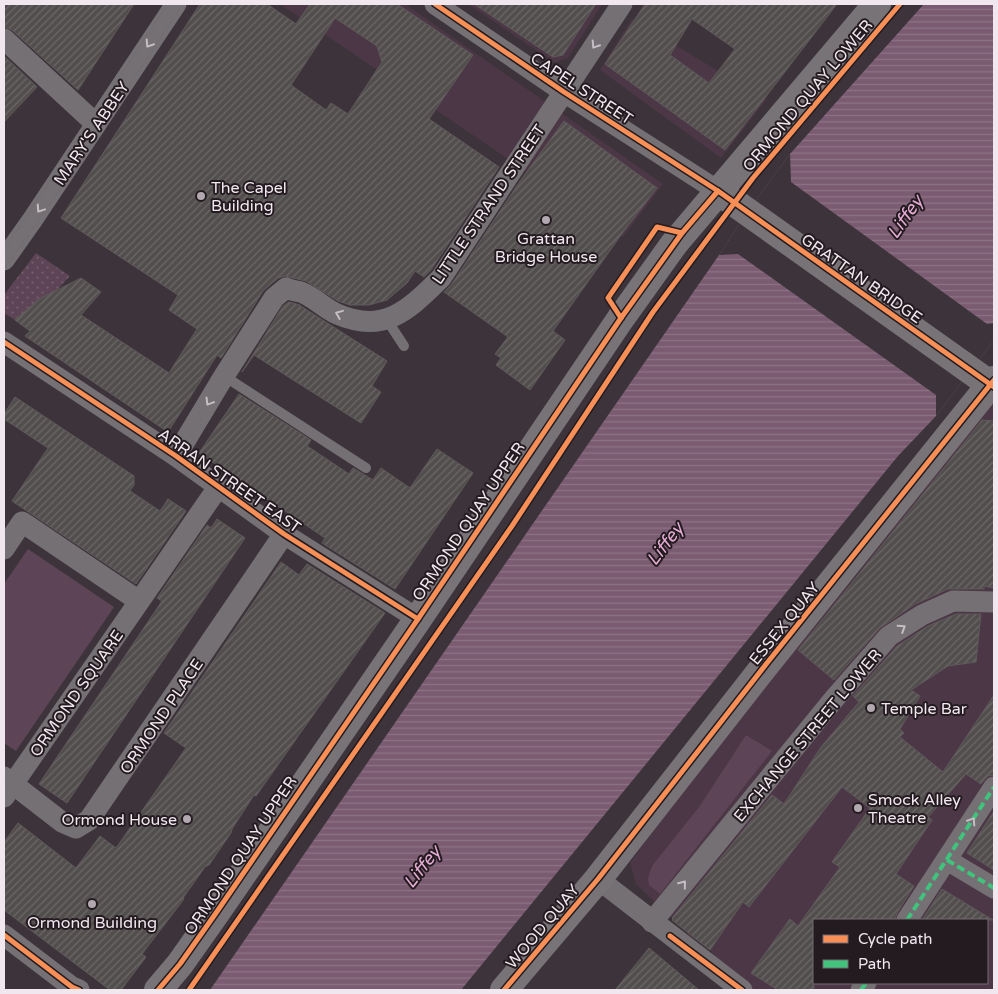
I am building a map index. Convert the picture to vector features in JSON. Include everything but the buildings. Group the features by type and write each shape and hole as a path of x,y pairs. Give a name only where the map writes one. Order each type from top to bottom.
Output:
{"main road":[{"name":"ORMOND QUAY LOWER","path":"718,192 877,4"},
{"name":"GRATTAN BRIDGE","path":"718,192 988,380"},
{"name":"ORMOND QUAY UPPER","path":"158,990 180,964 216,913 276,823 418,619 621,318 682,232 718,192"},
{"name":"ESSEX QUAY","path":"598,879 988,380"},
{"name":"WOOD QUAY","path":"504,990 598,879"}],"street":[{"name":"MARY'S ABBEY","path":"4,260 176,4"},
{"name":"CAPEL STREET","path":"435,4 564,92 718,192"},
{"name":"LITTLE STRAND STREET","path":"176,456 274,298 286,288 301,292 337,314 363,322 387,320 409,309 441,278 622,4"},
{"path":"4,39 96,124"},
{"name":"ARRAN STREET EAST","path":"4,342 220,486 284,534 418,619"},
{"name":"ORMOND SQUARE","path":"7,786 220,486"},
{"path":"4,549 22,522 139,602"},
{"name":"ORMOND PLACE","path":"7,786 62,822 76,828 89,820 284,534"},
{"name":"EXCHANGE STREET LOWER","path":"652,922 834,699 889,636 922,615 954,601 994,602"},
{"path":"908,919 994,787"},
{"path":"947,860 994,888"},
{"path":"598,879 742,990"},
{"path":"4,935 72,987 79,990"}],"lane":[{"path":"387,320 404,346"},
{"path":"224,376 366,468"}],"shaded area":[{"path":"280,4 405,4 663,184 623,237"},
{"path":"468,4 602,4 568,58 555,63"},
{"path":"632,19 766,100 721,158 600,70"},
{"path":"36,253 70,276 56,291 37,301 15,320 4,313 4,295"},
{"name":"Temple Bar","path":"994,399 994,990 744,990 710,950 687,934 689,931 668,915 636,884 630,863 699,769 795,647 854,578"},
{"path":"28,549 114,607 16,751 4,743 4,584"},
{"path":"746,735 772,751 660,894 649,885 648,878 652,866 699,807"}],"water":[{"name":"Liffey","path":"924,4 994,4 994,340 936,416 898,456 461,990 210,990 747,212 790,154"}],"pier":[{"path":"790,154 791,182 987,324 994,323 994,340 936,416 936,395 738,254 719,255 747,212"}],"tram line":[{"path":"4,250 168,4"},
{"path":"4,269 78,164 183,4"}],"marked path":[{"path":"908,919 994,787"},
{"path":"947,860 994,888"},
{"path":"861,990 865,984"}],"cycle path":[{"path":"435,4 564,92 718,191 994,387"},
{"path":"189,990 512,526 653,312 753,178 900,4"},
{"path":"158,990 180,964 216,913 418,619 621,318 682,233 718,191"},
{"path":"621,318 608,298 657,227 682,233"},
{"path":"4,342 176,456 284,534 418,619"},
{"path":"504,990 598,879 767,663 994,380"},
{"path":"4,935 72,987 79,990"},
{"path":"670,936 742,990"}],"place":[{"name":"The Capel Building","path":"201,196"},
{"name":"Grattan Bridge House","path":"546,220"},
{"name":"Temple Bar","path":"871,708"},
{"name":"Smock Alley Theatre","path":"858,808"},
{"name":"Ormond House","path":"187,819"},
{"name":"Ormond Building","path":"92,904"}]}
